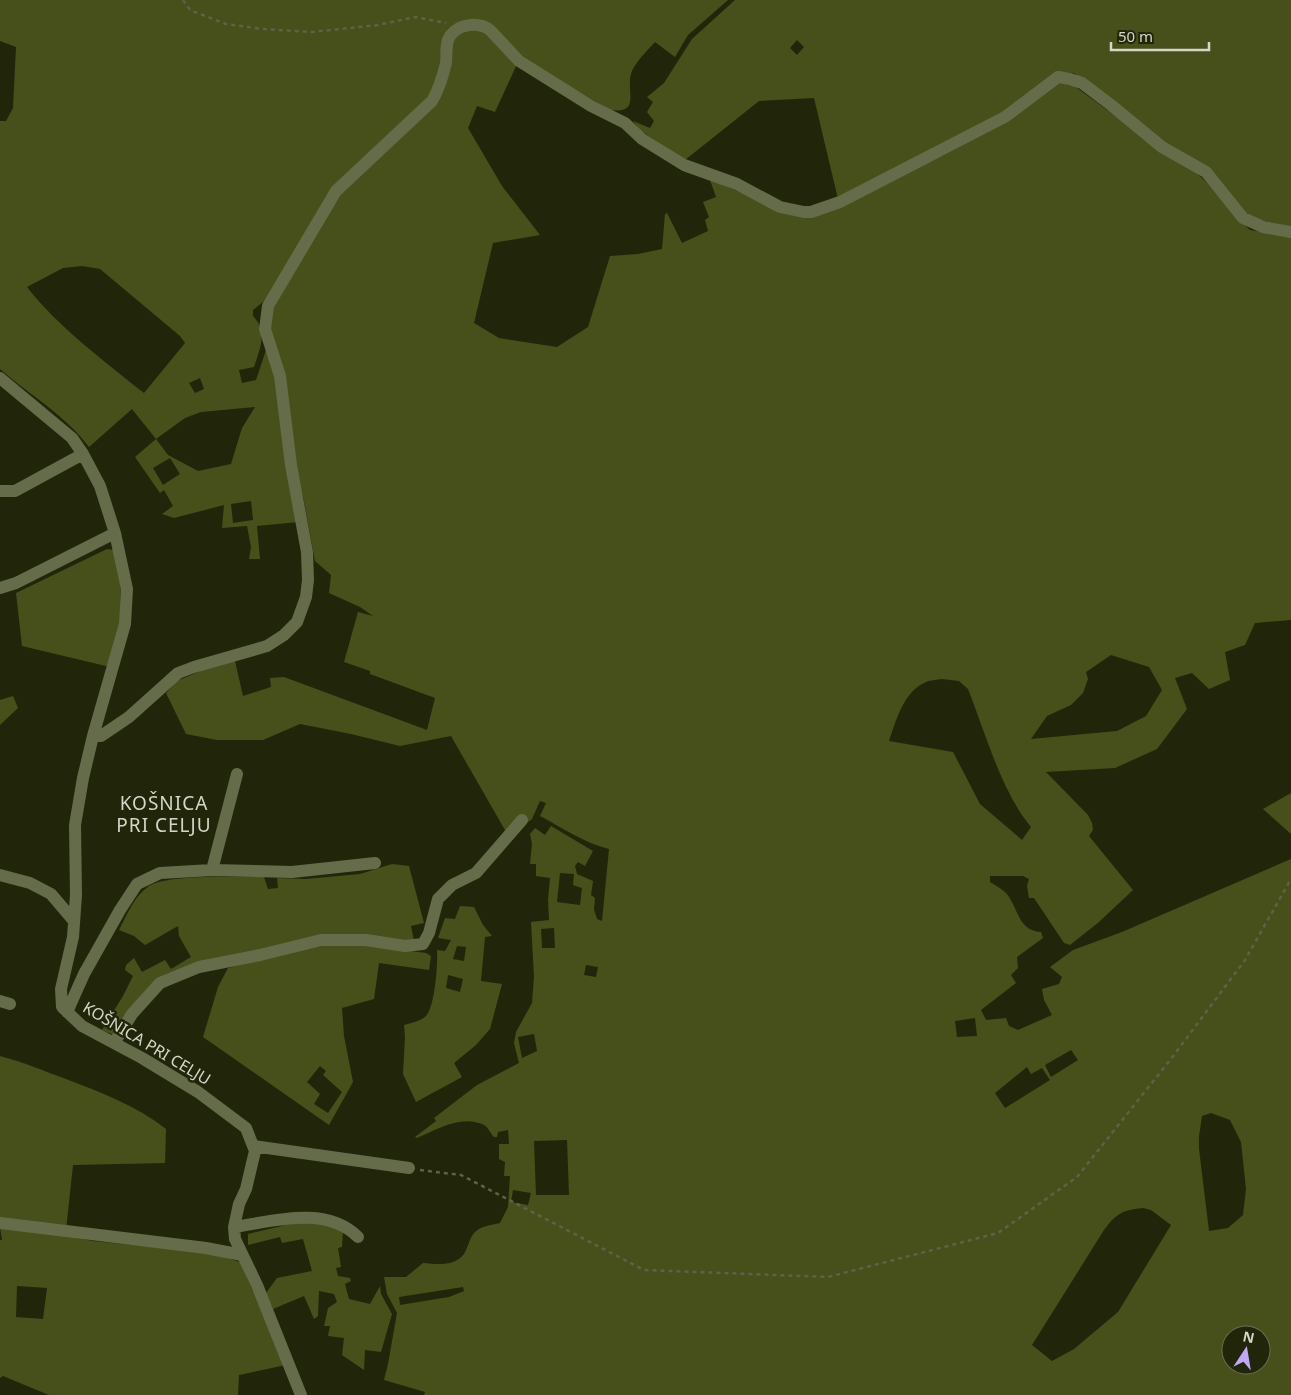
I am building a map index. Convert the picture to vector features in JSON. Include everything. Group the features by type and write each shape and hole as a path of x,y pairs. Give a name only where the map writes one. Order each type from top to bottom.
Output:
{"street":[{"path":"93,736 101,736 129,717 178,673 267,646 284,635 298,622 306,597 308,580 307,552 292,465 280,376 265,329 268,306 336,190 432,101 438,91 446,64 450,35 464,27 473,24 486,27 519,61 592,106 625,123 642,139 684,165 736,184 780,206 804,212 811,212 840,202 1005,117 1058,77 1082,83 1162,147 1206,172 1243,218 1264,228 1291,232"},
{"name":"KOŠNICA PRI CELJU","path":"0,378 72,438 83,454 100,486 115,533 127,589 125,624 93,736 75,825 76,895 73,937 61,989 62,1007 82,1026 198,1092 246,1128 253,1146"},
{"path":"0,490 15,491 83,454"},
{"path":"0,588 16,583 115,533"},
{"path":"212,870 237,774"},
{"path":"114,1043 132,1014 160,984 199,967 322,940 366,940 405,946 423,944 429,933 438,899 452,885 476,873 522,820"},
{"path":"67,1012 84,974 137,884 160,873 212,870 292,872 375,863"},
{"path":"0,875 30,883 51,894 74,921"},
{"path":"301,1395 257,1285 235,1239 234,1227 255,1152 253,1146 409,1168"},
{"path":"234,1227 309,1217 331,1221 350,1229 358,1238"},
{"path":"0,1223 206,1248 242,1255"}],"path":[{"path":"183,0 190,10 226,24 263,29 312,32 378,25 415,17 464,27"},
{"path":"409,1168 461,1175 644,1270 828,1277 998,1233 1077,1177 1174,1055 1245,960 1291,879"}],"green space":[{"path":"0,0 728,0 688,35 675,57 655,42 635,66 631,74 629,105 626,109 620,110 610,110 528,62 509,45 460,21 435,90 363,161 264,301 253,310 253,316 260,328 260,347 254,367 239,370 242,383 256,380 266,350 277,379 298,522 257,526 260,559 249,559 251,547 247,526 222,528 224,505 174,518 162,514 173,506 164,490 160,493 135,457 156,439 132,409 89,447 58,415 0,369 0,121 6,121 13,108 16,47 0,41","holes":["82,266 100,269 180,336 185,343 144,393 67,330 27,287 63,268","200,378 204,389 195,393 189,383","255,407 242,428 231,464 198,471 168,455 156,439 185,418 201,412","170,458 180,474 163,485 153,468","251,501 253,520 233,523 231,504"]},
{"path":"735,0 1291,0 1291,227 1256,219 1241,210 1142,123 1074,73 1057,72 1003,113 838,199 814,98 759,101 685,160 640,130 633,121 650,128 654,121 647,112 653,102 647,97 664,83 692,39","holes":["797,40 804,47 797,55 790,48"]},
{"path":"462,30 483,30 517,64 495,112 477,106 468,128 502,186 540,235 493,243 474,323 499,338 557,347 588,327 610,256 638,254 662,249 665,214 667,213 682,243 708,231 705,220 709,217 703,202 716,197 710,180 798,215 944,155 1008,122 1059,83 1073,85 1133,129 1192,168 1250,230 1291,237 1291,620 1255,623 1245,645 1225,652 1230,680 1209,689 1192,673 1175,678 1187,709 1157,749 1115,768 1046,772 1088,815 1093,830 1089,836 1133,890 1099,922 1070,945 1064,943 1034,898 1029,898 1027,886 1029,879 1023,876 990,876 990,882 1006,893 1023,923 1033,930 1041,932 1043,938 1017,957 1018,968 1011,975 1016,983 981,1010 986,1020 1006,1018 1009,1026 1018,1030 1052,1015 1044,1000 1042,989 1059,984 1062,977 1050,967 1073,950 1122,932 1291,859 1291,1395 424,1395 425,1392 384,1380 397,1313 387,1294 384,1277 406,1277 423,1263 445,1264 455,1261 464,1254 474,1233 482,1227 500,1223 508,1207 510,1176 504,1176 505,1162 499,1159 499,1144 509,1144 508,1130 498,1132 497,1137 494,1137 484,1125 467,1121 450,1124 417,1138 415,1137 436,1121 434,1118 477,1085 519,1063 514,1043 516,1032 532,1003 534,977 531,922 549,920 550,878 536,876 536,864 530,864 532,844 530,834 535,828 545,835 551,826 593,851 585,866 578,862 575,866 577,874 593,881 591,895 595,898 594,909 597,919 602,921 609,849 582,839 540,816 546,803 540,801 532,819 509,837 451,736 400,746 300,724 263,740 217,740 186,734 166,693 177,681 203,670 235,661 243,696 271,687 270,678 284,677 427,730 435,698 370,674 370,671 344,662 358,612 373,616 360,607 329,593 331,575 315,561 303,496 292,454 269,329 273,309 339,191 437,100 452,42","holes":["1111,655 1149,667 1162,690 1146,716 1117,731 1031,739 1047,716 1071,705 1083,693 1088,679 1086,672","942,679 959,681 968,689 1003,780 1011,797 1031,827 1022,840 980,804 953,752 889,741 906,699 918,686 929,681","560,873 574,874 573,885 582,888 580,905 557,902","554,928 555,948 542,948 541,929","586,965 598,967 596,977 584,975","975,1018 977,1036 957,1037 955,1021","534,1034 537,1051 522,1058 518,1037","1071,1050 1078,1060 1051,1077 1045,1065","1027,1067 1031,1074 1042,1068 1050,1080 1005,1108 995,1093","1211,1113 1230,1120 1241,1142 1246,1189 1243,1215 1228,1228 1209,1231 1199,1136 1202,1116","567,1140 569,1195 536,1195 534,1141","513,1190 531,1193 528,1205 511,1202","1143,1208 1151,1210 1171,1225 1118,1312 1074,1349 1052,1361 1032,1345 1104,1230 1112,1220 1130,1210","463,1287 464,1291 449,1297 400,1305 399,1297"]},
{"path":"107,549 114,550 121,582 120,621 110,667 22,646 16,593"},
{"path":"13,696 18,708 0,725 0,700"},
{"path":"1291,793 1291,834 1263,809"},
{"path":"392,864 409,866 424,923 411,926 415,946 358,937 195,970 157,992 119,1037 102,1030 133,976 125,970 126,965 134,958 142,972 165,960 171,969 191,957 179,936 178,926 145,945 134,936 119,930 135,900 149,886 158,882 187,878 264,877 268,889 278,888 277,878 306,879 360,874"},
{"path":"460,906 474,907 483,925 492,936 485,937 481,981 502,984 490,1029 476,1045 454,1063 462,1077 416,1102 403,1074 404,1025 416,1022 426,1016 429,1011 435,984 437,950 445,951 451,940 438,938 445,918 455,919","holes":["457,946 466,947 464,961 453,959","448,975 463,979 460,992 446,988"]},
{"path":"342,942 426,953 431,956 429,970 379,963 374,999 342,1008 344,1036 353,1082 329,1125 203,1037 218,987 228,968 284,953","holes":["320,1066 326,1071 323,1075 342,1092 328,1113 314,1104 320,1094 307,1082"]},
{"path":"0,1056 105,1094 143,1113 166,1129 165,1163 73,1165 66,1230 0,1221"},
{"path":"303,1221 329,1223 343,1231 342,1247 338,1248 341,1267 336,1268 338,1276 350,1278 351,1281 345,1284 349,1299 370,1304 380,1286 381,1294 392,1314 381,1352 365,1350 364,1370 342,1355 344,1338 328,1336 330,1326 324,1326 328,1308 337,1302 334,1294 319,1291 318,1316 314,1319 304,1296 273,1309 266,1293 277,1278 312,1271 303,1239 282,1243 280,1237 248,1245 248,1234"},
{"path":"0,1227 31,1229 93,1241 212,1253 240,1262 286,1365 239,1375 238,1395 49,1395 3,1376 0,1378 0,1240 2,1240","holes":["17,1286 47,1288 43,1319 16,1317"]}],"district":[{"name":"KOŠNICA PRI CELJU","path":"164,814"}]}
